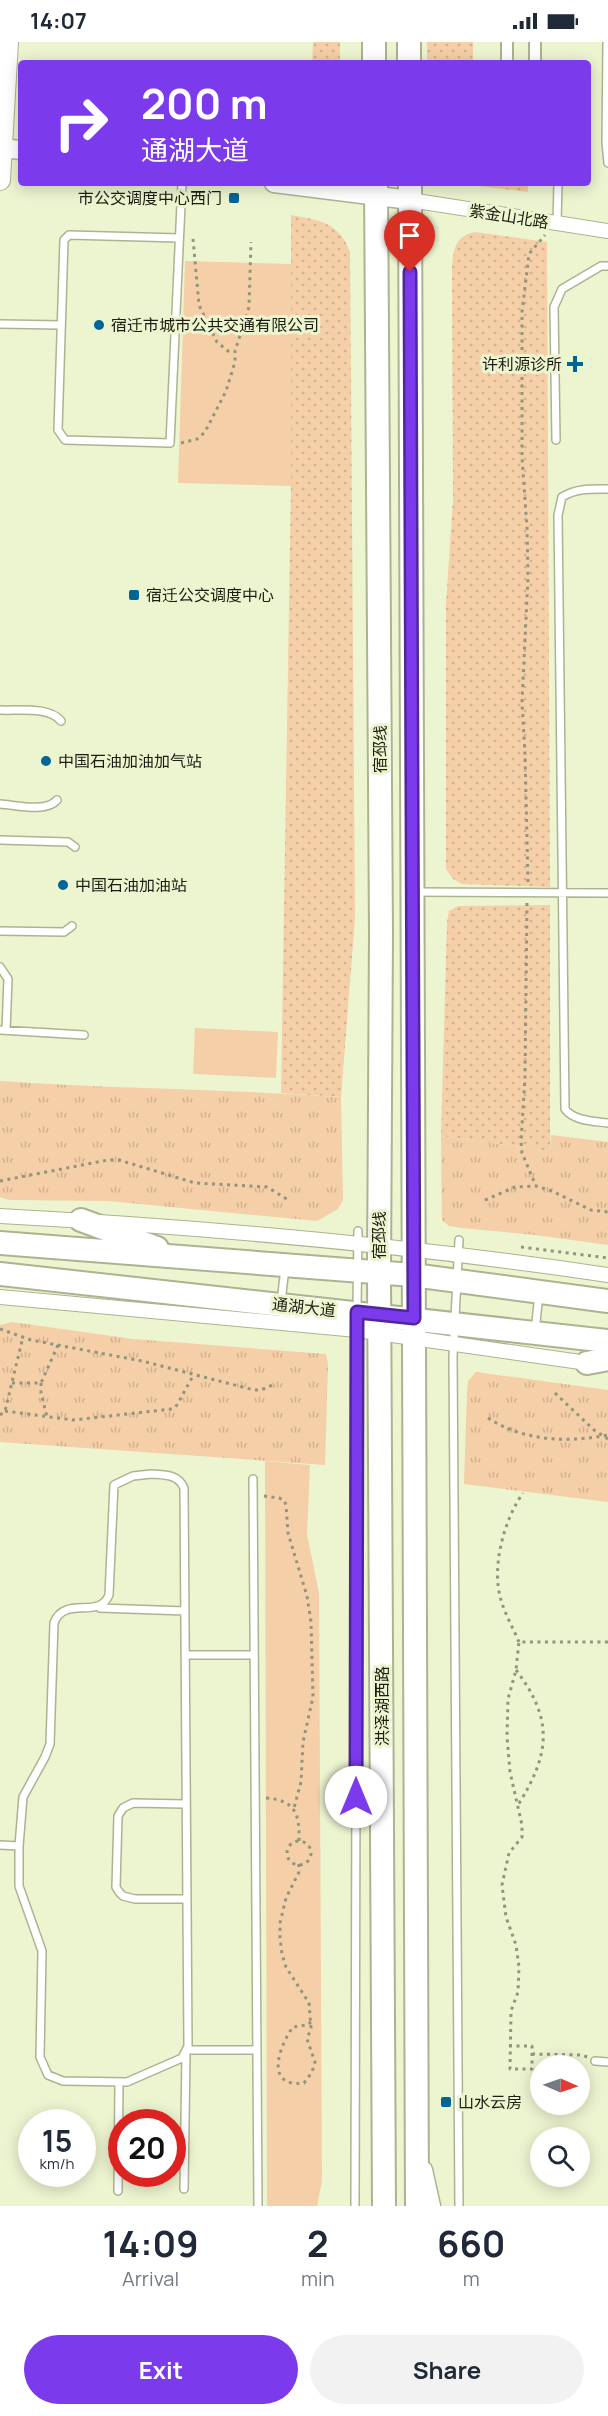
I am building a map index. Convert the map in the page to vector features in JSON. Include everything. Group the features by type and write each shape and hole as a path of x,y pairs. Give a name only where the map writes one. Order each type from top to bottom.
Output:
{"main road":[{"path":"0,180 8,149 8,42"},
{"path":"374,42 374,60"},
{"path":"409,42 409,60"},
{"name":"宿邳线","path":"376,190 381,933 365,1240 379,1272 380,1324"},
{"name":"宿邳线","path":"410,192 414,1328"},
{"path":"81,1220 184,1257"},
{"path":"0,1243 413,1275 608,1301"},
{"name":"通湖大道","path":"0,1274 281,1304 357,1321 454,1334 534,1333 608,1341"},
{"name":"洪泽湖西路","path":"380,1324 384,2206"},
{"name":"洪泽湖西路","path":"414,1328 417,2206"}],"street":[{"path":"507,42 507,60"},
{"path":"535,42 536,60"},
{"path":"318,186 410,192"},
{"name":"紫金山北路","path":"410,192 557,224 608,231"},
{"path":"0,1216 365,1240 413,1251 608,1275"},
{"path":"0,1297 357,1321"},
{"path":"454,1334 601,1363"},
{"path":"417,2145 431,2206"},
{"path":"375,2206 383,2154"}],"lane":[{"path":"607,42 606,143 608,163"},
{"path":"179,238 69,235 64,240 58,430 65,440 171,443 182,186"},
{"path":"557,224 558,186"},
{"path":"556,440 554,307 562,289 601,266 608,266"},
{"path":"0,324 61,325"},
{"path":"608,489 577,489 562,497 559,505 565,1109 569,1114 580,1119 608,1123"},
{"path":"0,710 48,712 57,716 61,721"},
{"path":"0,804 45,807 53,805 57,800"},
{"path":"0,840 68,842 75,847"},
{"path":"412,892 608,893"},
{"path":"0,931 64,932 72,926"},
{"path":"0,967 8,979 3,1030 84,1035"},
{"path":"356,2206 357,1270 365,1240"},
{"path":"459,1240 454,1334 459,2206"},
{"path":"281,1304 285,1265"},
{"path":"534,1333 540,1291"},
{"path":"97,1608 107,1602 110,1595 114,1485 133,1476 151,1474 180,1480 184,1488 185,1611 184,2188"},
{"path":"253,1479 258,2206"},
{"path":"185,1611 75,1607 66,1609 57,1616 54,1623 50,1744 23,1797 19,1886 42,1951 41,2063 48,2075 56,2079 127,2082 182,2058 186,2051"},
{"path":"185,1655 254,1655"},
{"path":"184,1804 133,1803 123,1808 118,1816 116,1887 123,1896 135,1899 186,1899"},
{"path":"0,1845 19,1846"},
{"path":"186,2051 257,2050"},
{"path":"595,2061 608,2062"},
{"path":"118,2191 119,2082"}],"path":[{"path":"536,1186 522,1153 521,1142 525,1077 527,893 522,702 528,577 522,458 522,312 529,254 557,224"},
{"path":"193,239 199,305 217,342 228,351 235,351"},
{"path":"171,443 185,443 197,439 205,432 226,391 235,362 235,351 249,307 250,242"},
{"path":"0,1181 88,1162 108,1160 140,1166 195,1183 267,1187 290,1201"},
{"path":"485,1200 515,1187 536,1186 552,1191 591,1210 608,1212"},
{"path":"0,1329 23,1337 142,1361 254,1390 261,1390 275,1384"},
{"path":"0,1415 5,1411 23,1337"},
{"path":"48,1418 41,1393 41,1383 58,1345"},
{"path":"5,1411 48,1418 81,1419 172,1408 177,1405 194,1374"},
{"path":"12,1383 41,1383"},
{"path":"555,1393 594,1430 606,1436"},
{"path":"488,1418 507,1430 531,1436 564,1440 606,1436"},
{"path":"509,2046 532,2046 532,2068 510,2069 509,2046 511,2011 518,1992 519,1967 516,1945 506,1917 502,1885 509,1853 522,1837 522,1825 510,1772 507,1737 508,1699 516,1670 519,1642 500,1598 498,1573 502,1539 511,1510 522,1493"},
{"path":"253,1495 284,1500 288,1533 307,1596 314,1688 303,1742 301,1782 294,1808 298,1818 300,1841"},
{"path":"519,1642 608,1642"},
{"path":"516,1670 532,1690 540,1713 543,1733 538,1771 518,1806"},
{"path":"255,1797 277,1799 294,1808"},
{"path":"300,1841 306,1844 310,1851 306,1861 299,1864 292,1863 287,1853 292,1843 300,1841"},
{"path":"299,1864 299,1872 286,1898 280,1938 286,1967 309,2003 311,2022 311,2028 307,2039 315,2057 312,2072 304,2083 292,2083 280,2073 277,2067 278,2056 294,2027 311,2022"},
{"path":"532,2054 582,2055 595,2061"}],"green space":[{"path":"313,42 340,42 340,60 312,60"},
{"path":"427,42 473,42 473,60 427,60"},
{"path":"479,186 528,186 528,192"},
{"path":"291,215 319,221 334,228 350,252 355,918 341,1097 281,1093 291,486"},
{"path":"475,232 547,242 550,887 462,884 453,879 446,869 446,605 453,500 452,266 457,243 464,236"},
{"path":"185,261 291,264 291,486 178,483"},
{"path":"550,905 550,1151 441,1136 449,911 458,906"},
{"path":"195,1028 278,1032 276,1078 193,1074"},
{"path":"0,1081 341,1097 343,1200 338,1209 317,1221 108,1201 9,1200 0,1197"},
{"path":"551,1135 608,1142 608,1245 462,1228 449,1226 442,1220 441,1136 550,1151"},
{"path":"12,1322 133,1339 326,1354 328,1365 325,1465 0,1442 0,1325"},
{"path":"476,1372 608,1390 608,1502 464,1484 468,1381"},
{"path":"265,1461 310,1465 307,1534 319,1593 322,2181 317,2206 267,2206"}],"place":[{"name":"市公交调度中心西门","path":"234,198"},
{"name":"宿迁市城市公共交通有限公司","path":"99,325"},
{"name":"许利源诊所","path":"575,364"},
{"name":"宿迁公交调度中心","path":"134,595"},
{"name":"中国石油加油加气站","path":"46,761"},
{"name":"中国石油加油站","path":"63,885"},
{"name":"山水云房","path":"446,2102"}],"route":[{"path":"356,1797 357,1312 414,1318 410,272"}]}
